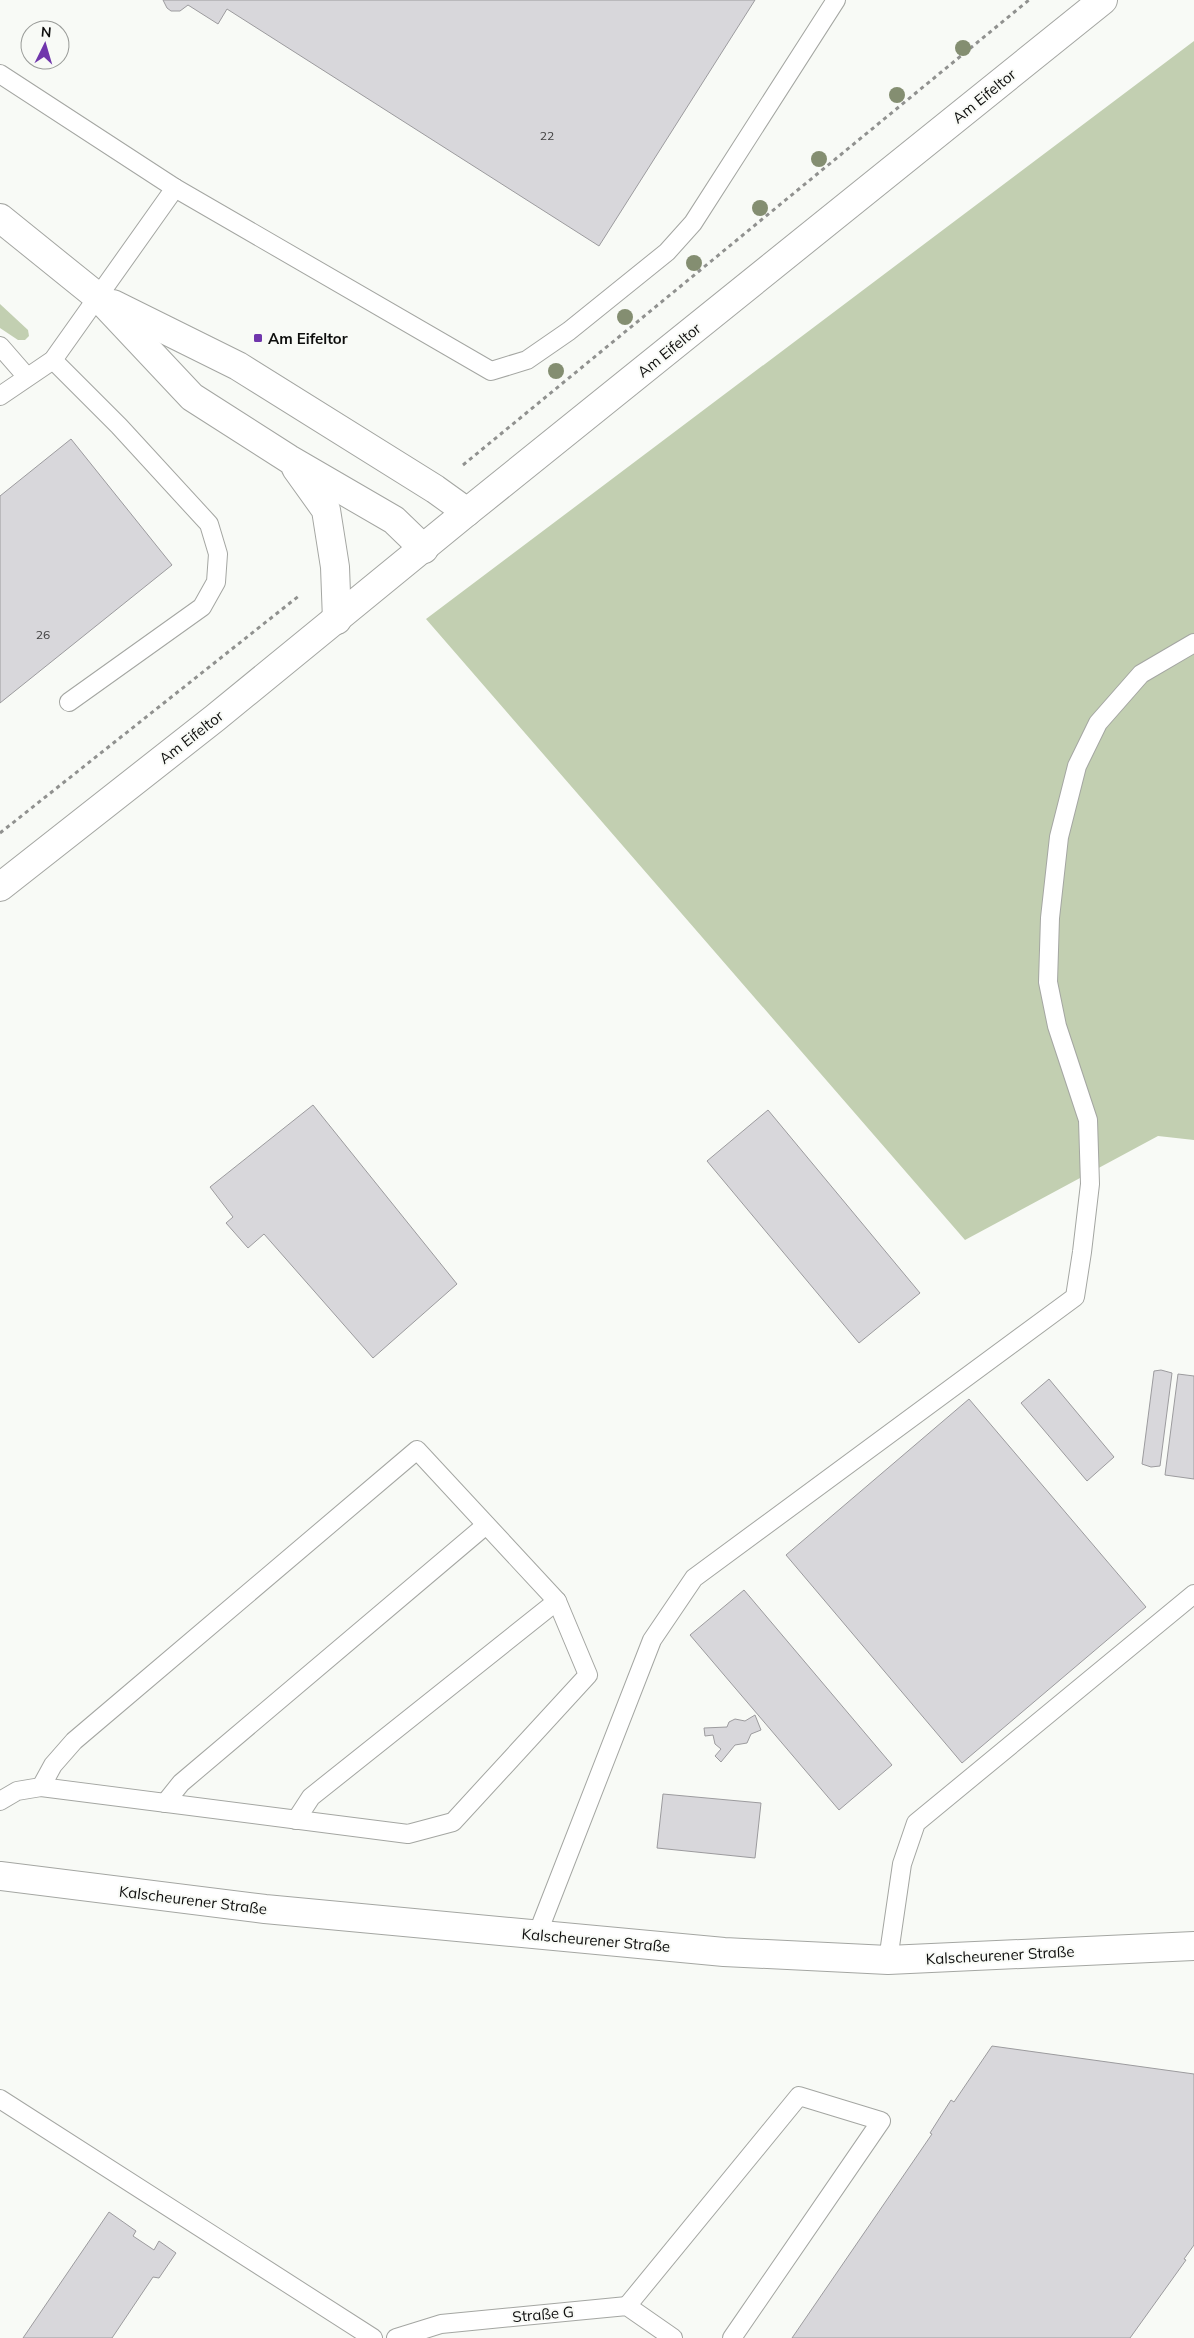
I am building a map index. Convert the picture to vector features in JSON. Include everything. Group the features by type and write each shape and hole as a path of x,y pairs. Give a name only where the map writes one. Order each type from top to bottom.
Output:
{"main road":[{"name":"Am Eifeltor","path":"0,887 337,620 467,512 1103,0"},
{"path":"0,218 98,297 192,397 289,459 394,520 424,549"},
{"path":"98,297 238,366 435,489 467,512"},
{"path":"289,459 326,510 335,568 337,620"},
{"name":"Kalscheurener Straße","path":"0,1876 265,1909 724,1952 888,1960 1194,1946"}],"lane":[{"path":"0,74 175,188 491,371 527,360 569,331 674,244 693,223 836,0"},
{"path":"0,396 53,360 175,188"},
{"path":"0,346 27,377"},
{"path":"53,360 119,426 209,524 218,554 216,582 202,607 70,702"},
{"path":"537,1935 652,1640 694,1578 1074,1297 1082,1252 1090,1184 1088,1120 1057,1026 1048,982 1050,918 1059,838 1077,766 1098,723 1141,674 1194,643"},
{"path":"0,1801 17,1791 41,1787 408,1834 453,1822 588,1675 557,1601 417,1450 74,1741 53,1765 41,1787"},
{"path":"165,1803 181,1783 486,1525"},
{"path":"888,1960 902,1864 916,1823 1194,1594"},
{"path":"296,1820 311,1797 557,1601"},
{"path":"673,2338 627,2306 799,2096 881,2121 732,2338"},
{"path":"0,2099 373,2338"},
{"name":"Straße G","path":"401,2336 441,2324 627,2306"}],"path":[{"path":"435,489 1029,0"},
{"path":"0,833 335,568"}],"green space":[{"path":"1194,41 1194,1140 1158,1136 965,1240 426,619"},
{"path":"0,304 28,330 29,336 25,340 18,340 0,328"}],"building":[{"path":"163,0 755,0 599,246 227,9 218,24 188,5 180,11 171,11"},
{"path":"71,439 172,565 0,703 0,496"},
{"path":"313,1105 457,1284 373,1358 264,1234 248,1248 226,1223 233,1217 210,1187"},
{"path":"768,1110 920,1293 859,1343 707,1161"},
{"path":"1161,1370 1172,1373 1160,1466 1151,1467 1142,1464 1154,1371"},
{"path":"1178,1374 1194,1376 1194,1479 1165,1475"},
{"path":"1049,1379 1114,1457 1087,1481 1021,1403"},
{"path":"969,1399 1146,1607 962,1763 786,1555"},
{"path":"744,1590 892,1765 839,1810 690,1635"},
{"path":"755,1715 761,1730 751,1734 747,1743 735,1745 721,1762 715,1756 721,1749 715,1744 713,1735 705,1736 704,1728 727,1727 729,1722 735,1719 745,1721"},
{"path":"663,1794 761,1803 755,1858 657,1848"},
{"path":"992,2046 1194,2074 1194,2245 1184,2259 1186,2260 1130,2338 792,2338 932,2134 930,2133 951,2100 954,2102"},
{"path":"109,2212 136,2231 133,2236 154,2250 159,2241 176,2253 159,2278 153,2277 112,2338 23,2338"}],"place":[{"name":"Am Eifeltor","path":"258,338"}]}
